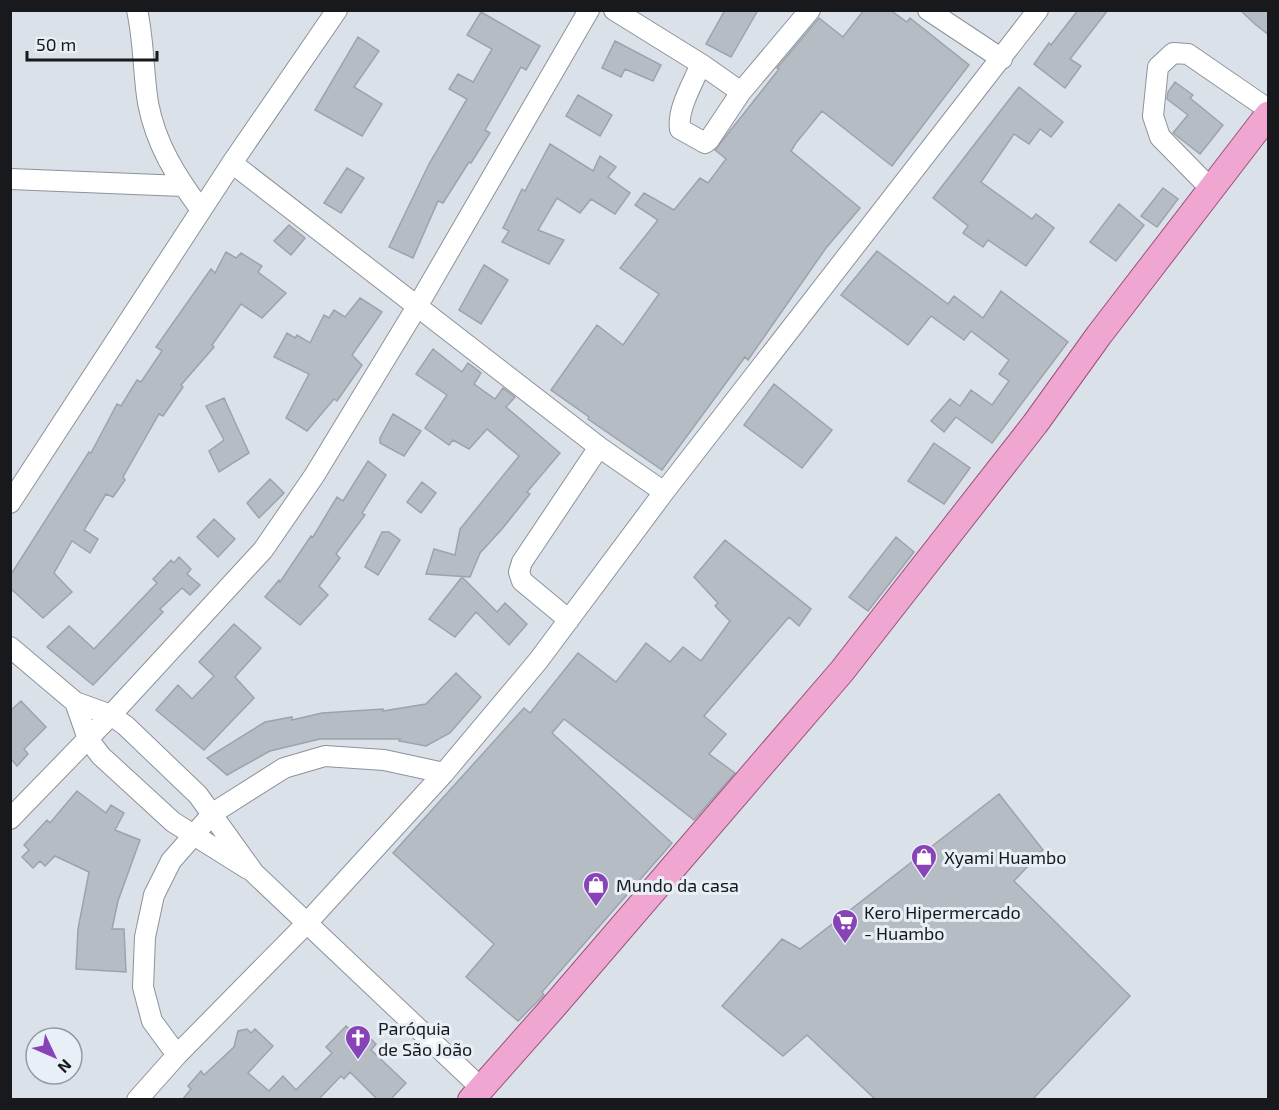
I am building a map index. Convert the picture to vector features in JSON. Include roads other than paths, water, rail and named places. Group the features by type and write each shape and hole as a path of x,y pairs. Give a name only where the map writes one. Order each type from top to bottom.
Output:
{"main road":[{"path":"476,1094 843,671 1035,424 1104,327 1269,114"}],"street":[{"path":"137,10 148,102 157,138 173,172 201,210"},
{"path":"10,503 232,163 337,10"},
{"path":"10,819 111,715 263,549 314,476 418,305 589,10"},
{"path":"614,10 701,64 741,92"},
{"path":"701,64 679,123 680,129 705,142 709,141 741,92 810,10"},
{"path":"928,10 1002,59"},
{"path":"137,1100 177,1055 306,924 444,773 538,661 664,492 1038,10"},
{"path":"1211,189 1160,137 1153,116 1158,67 1173,53 1188,54 1269,109"},
{"path":"232,163 599,447 664,492"},
{"path":"10,179 183,186"},
{"path":"569,620 522,581 519,572 522,562 599,447"},
{"path":"10,647 75,702 111,715 126,726 198,795 254,873 476,1094"},
{"path":"75,702 88,739 101,756 173,822 254,873"},
{"path":"177,1055 152,1021 143,987 145,937 154,895 171,861 213,813 284,768 325,756 384,760 444,773"}],"place":[{"name":"Xyami Huambo","path":"924,880"},
{"name":"Mundo da casa","path":"596,908"},
{"name":"Kero Hipermercado - Huambo","path":"845,945"},
{"name":"Paróquia de São João","path":"358,1061"}]}
